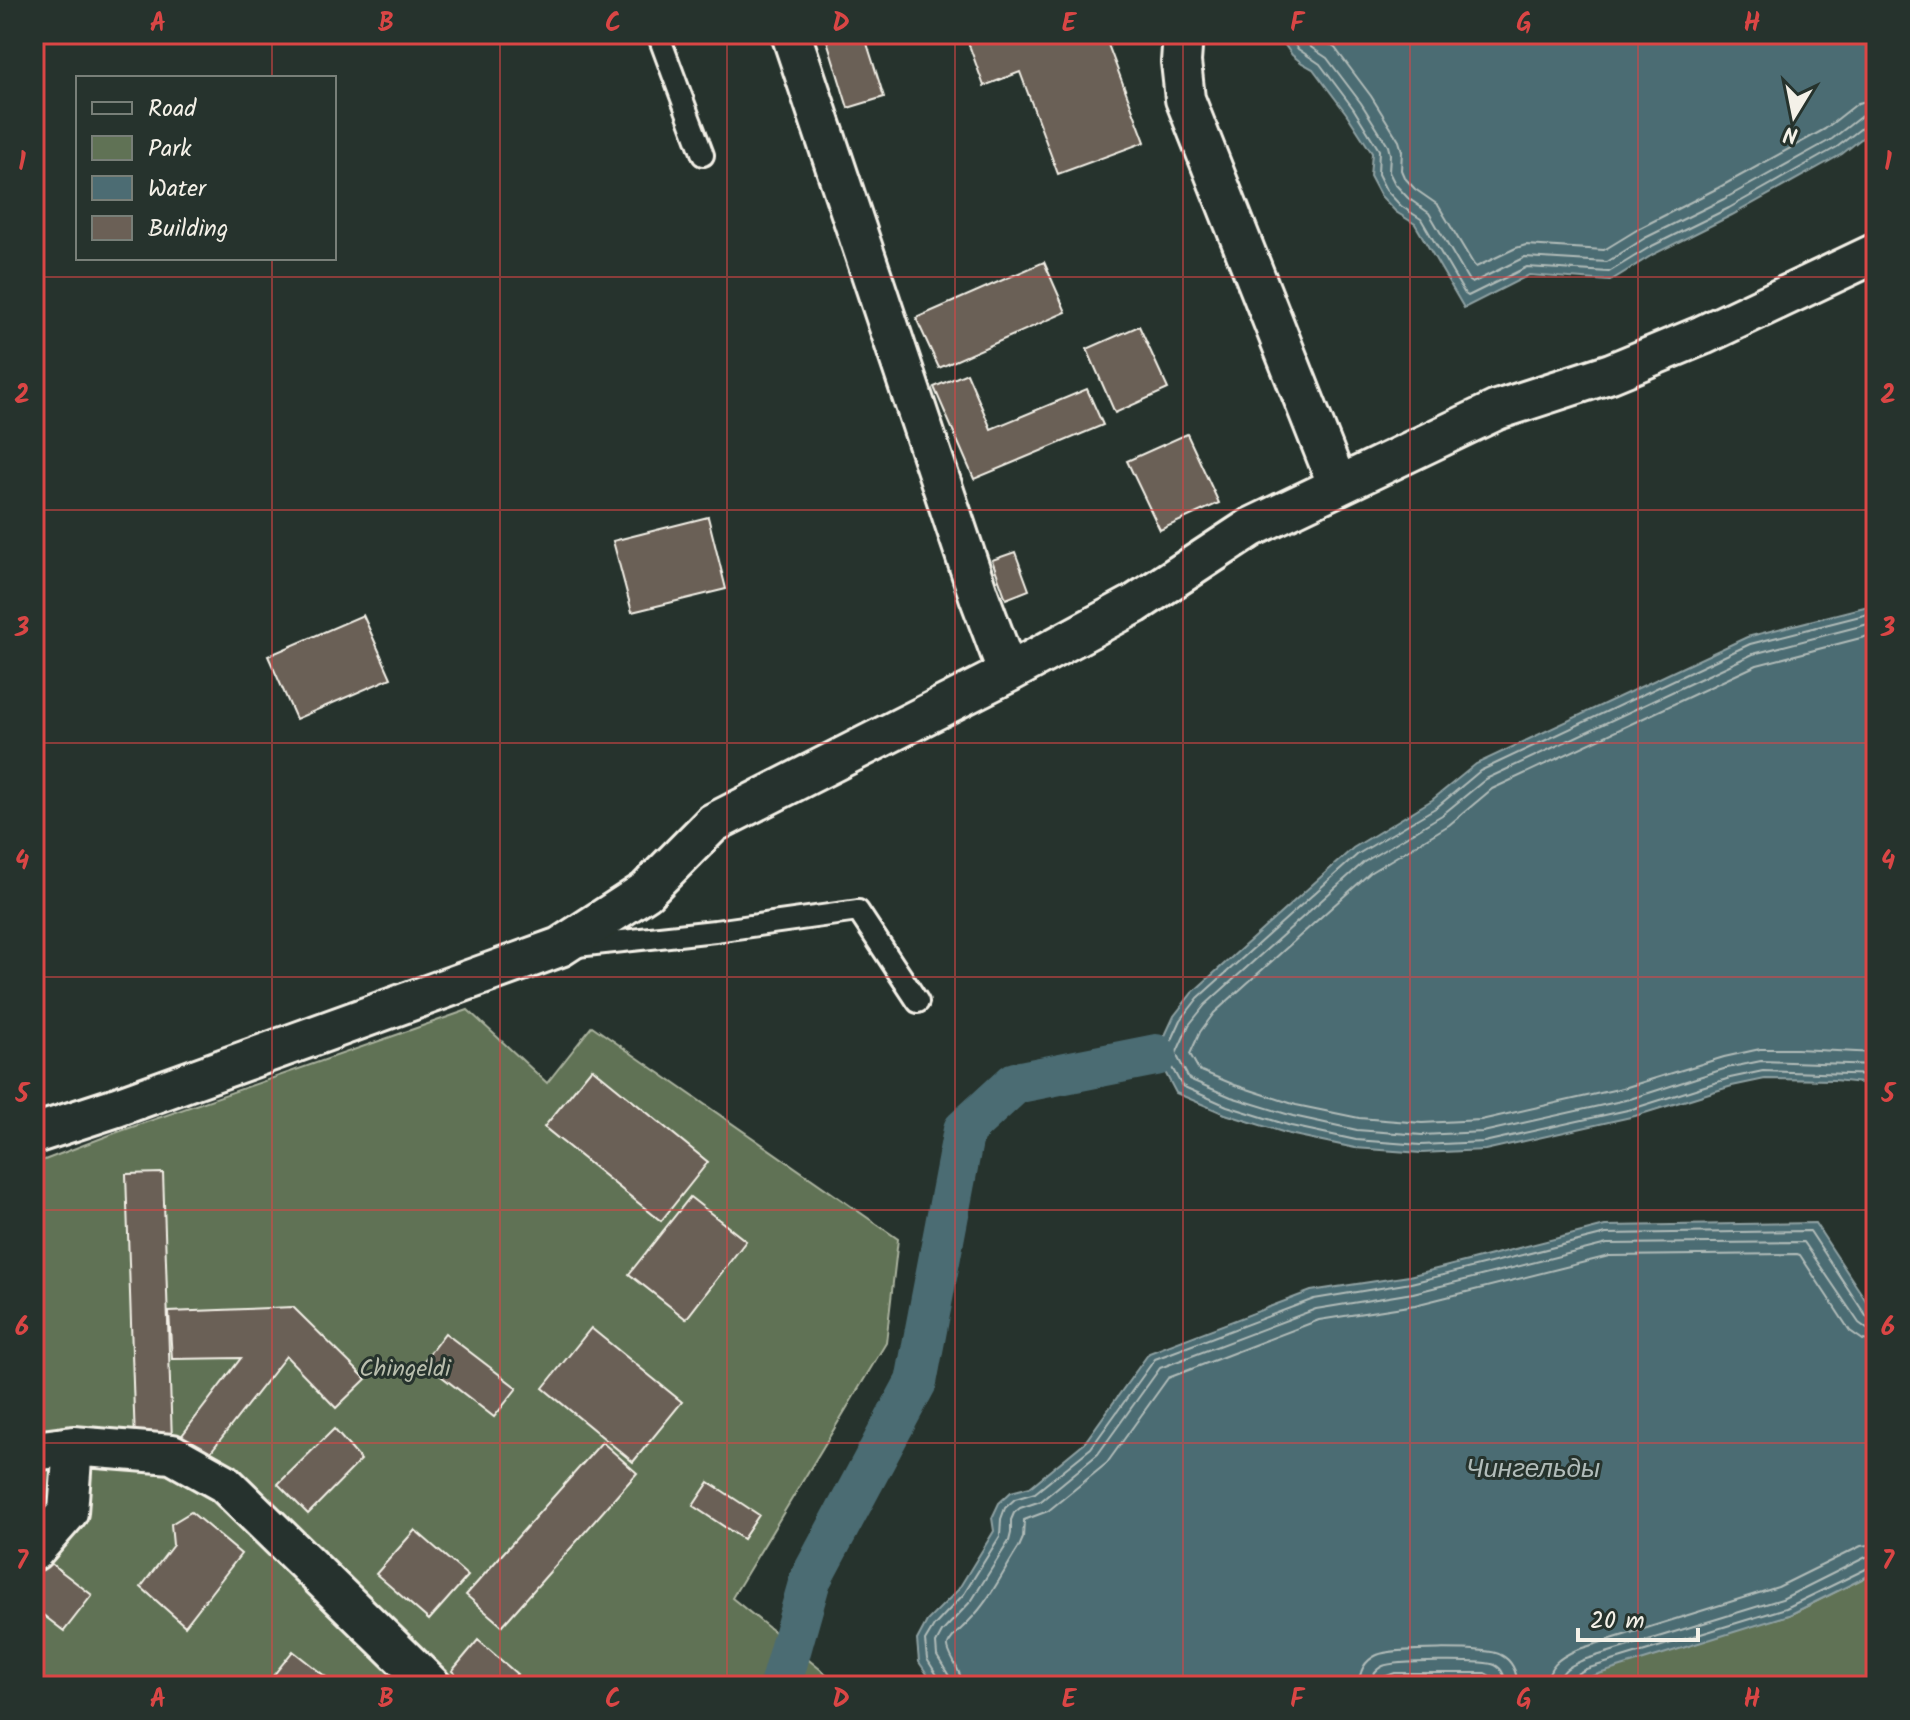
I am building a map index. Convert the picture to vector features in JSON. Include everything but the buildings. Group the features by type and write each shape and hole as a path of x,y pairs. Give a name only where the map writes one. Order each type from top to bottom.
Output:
{"street":[{"path":"791,34 979,596 1008,673"},
{"path":"1183,34 1181,62 1185,99 1338,486"},
{"path":"34,1134 560,947 646,891 713,823 1008,673 1135,604 1252,527 1497,410 1611,373 1703,335 1876,253"},
{"path":"34,1451 73,1446 172,1454 224,1483 410,1679"},
{"path":"34,1551 68,1512 73,1446"}],"lane":[{"path":"658,34 703,155"},
{"path":"560,947 715,931 858,911 918,1002"}],"green space":[{"name":"Chingeldi","path":"468,1010 547,1083 592,1026 898,1239 886,1343 732,1598 841,1686 34,1686 34,1164"},
{"path":"1876,1572 1876,1686 1527,1686 1789,1615"}],"water":[{"path":"1277,34 1876,34 1876,127 1842,154 1654,254 1610,281 1529,275 1464,308 1415,224 1396,212 1380,195 1370,176 1372,153 1346,113 1313,69 1292,55"},
{"path":"1876,604 1876,1081 1871,1084 1765,1079 1635,1116 1485,1150 1421,1153 1355,1148 1289,1134 1225,1114 1176,1093 1156,1055 1174,1016 1192,993 1353,848 1432,800 1476,764 1747,637"},
{"name":"Чингельды","path":"1815,1223 1876,1316 1876,1572 1789,1615 1589,1677 1569,1686 1488,1686 1486,1681 1430,1680 1374,1686 935,1686 919,1662 917,1640 927,1621 958,1590 994,1531 992,1518 999,1503 1011,1492 1030,1487 1085,1442 1149,1353 1311,1291 1409,1276 1605,1226"}],"waterway":[{"path":"780,1686 810,1580 916,1382 964,1130 1015,1083 1156,1055"}]}
